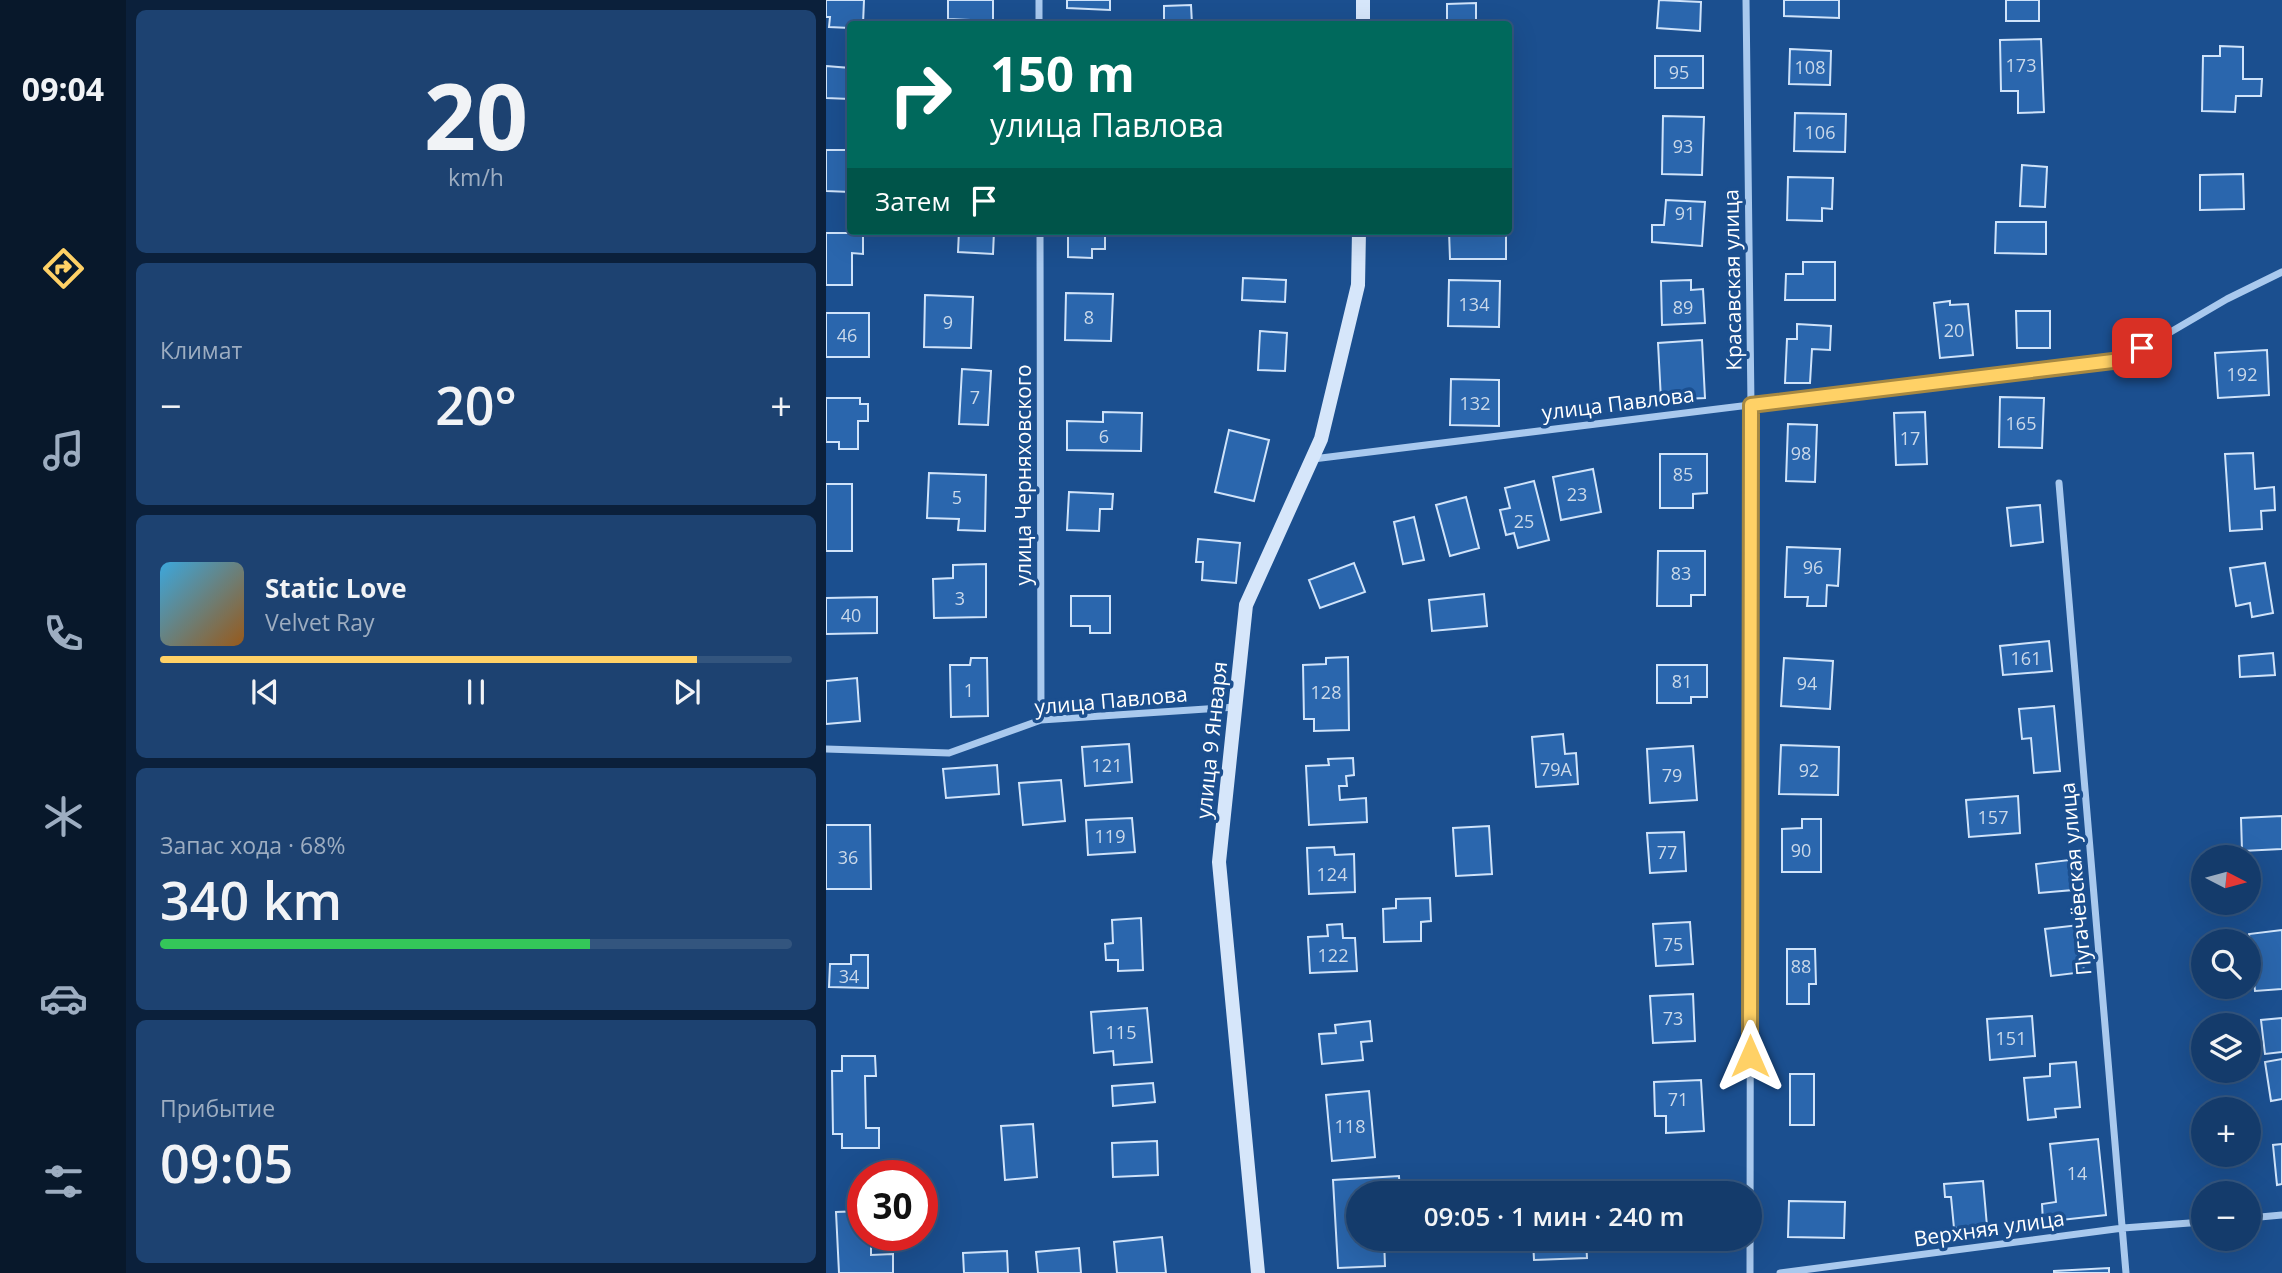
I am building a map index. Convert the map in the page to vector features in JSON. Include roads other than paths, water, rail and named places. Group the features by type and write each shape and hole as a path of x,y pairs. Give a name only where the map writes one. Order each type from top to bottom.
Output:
{"main road":[{"path":"1363,0 1363,21"},
{"name":"улица 9 Января","path":"1258,1273 1219,862 1247,605 1321,439 1358,285 1359,235"}],"street":[{"path":"1039,0 1039,21"},
{"name":"Красавская улица","path":"1746,0 1751,405 1750,1273"},
{"name":"улица Черняховского","path":"1040,235 1041,720"},
{"name":"улица Павлова","path":"1312,459 2121,360 2227,299 2282,272"},
{"name":"Пугачёвская улица","path":"2059,483 2126,1273"},
{"name":"улица Павлова","path":"826,749 949,753 1041,720 1236,707"},
{"path":"2261,1217 2282,1216"},
{"name":"Верхняя улица","path":"1780,1273 2123,1228 2191,1223"}]}
